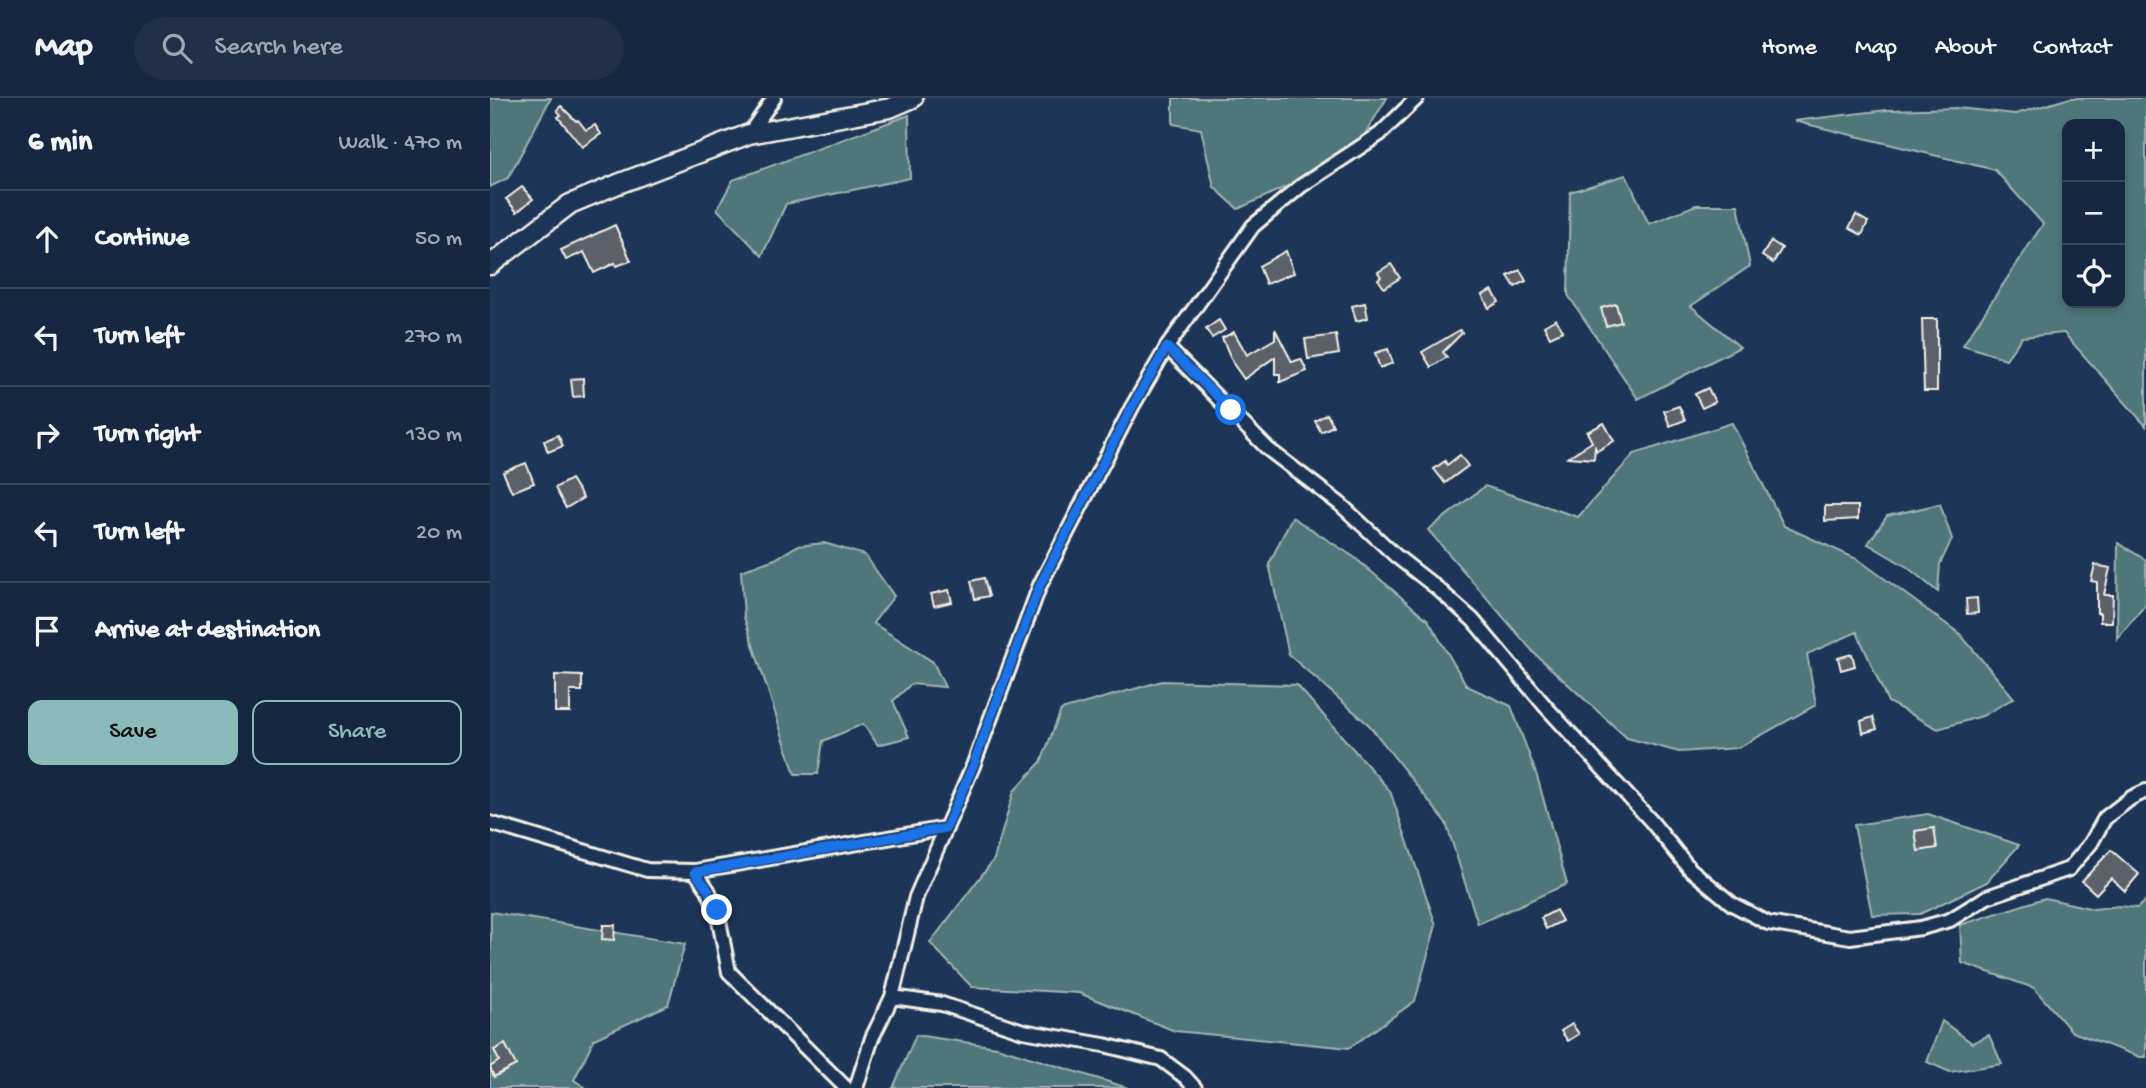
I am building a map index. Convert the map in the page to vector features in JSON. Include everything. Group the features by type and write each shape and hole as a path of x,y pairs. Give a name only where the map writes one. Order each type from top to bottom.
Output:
{"street":[{"path":"749,134 774,98"},
{"path":"490,265 569,204 749,134 890,108 913,98"},
{"path":"856,1088 872,1038 892,997 916,897 973,766 1040,585 1132,407 1167,347 1253,226 1301,186 1380,134 1418,98"},
{"path":"1167,347 1268,449 1340,504 1396,556 1473,620 1546,707 1651,821 1690,869 1732,904 1768,923 1850,937 1921,928 1950,920 1987,897 2069,869 2091,842 2105,818 2131,798 2146,791"},
{"path":"490,823 647,870 695,872 946,828"},
{"path":"695,872 708,890 717,910 729,972 846,1088"},
{"path":"892,997 942,1004 1023,1031 1104,1045 1161,1059 1195,1088"}],"green space":[{"path":"490,98 551,98 508,178 490,187"},
{"path":"1173,98 1387,98 1363,137 1305,178 1238,209 1214,187 1201,129 1173,124"},
{"path":"2070,98 2146,98 2146,426 2064,333 2022,337 2006,359 1963,345 2043,224 1995,170 1794,121 1887,110 1957,108 2016,114"},
{"path":"909,115 910,178 786,204 762,256 717,209 733,180"},
{"path":"1626,175 1649,224 1696,205 1738,205 1750,266 1691,306 1740,347 1638,399 1568,295 1570,192"},
{"path":"1732,423 1784,526 1859,560 1960,634 2014,698 1982,716 1938,729 1888,702 1857,632 1807,654 1816,705 1738,748 1679,752 1627,738 1535,654 1428,530 1485,486 1578,517 1634,454"},
{"path":"1940,504 1952,539 1940,564 1938,592 1907,567 1868,544 1887,516"},
{"path":"1292,517 1354,557 1428,620 1467,686 1511,706 1537,776 1567,884 1478,924 1446,823 1369,725 1289,655 1269,564"},
{"path":"824,543 865,555 894,596 873,623 933,662 945,687 911,684 893,701 909,737 878,745 863,724 823,741 818,774 795,774 744,617 741,571 775,559 797,546"},
{"path":"2118,543 2146,560 2146,604 2117,639"},
{"path":"1162,681 1297,685 1390,791 1436,925 1415,1001 1349,1048 1175,1031 1079,993 972,987 930,943 994,859 1014,791 1041,762 1061,710"},
{"path":"1928,814 2019,845 1987,882 1920,914 1872,915 1854,825"},
{"path":"2045,898 2094,909 2119,906 2137,908 2146,900 2146,1057 2072,1032 2034,988 1962,963 1960,925"},
{"path":"491,912 685,944 668,1005 594,1039 574,1080 586,1088 490,1088"},
{"path":"1942,1021 1972,1043 1989,1035 2002,1064 1950,1072 1927,1062"},
{"path":"916,1035 997,1047 1128,1088 893,1088"}],"building":[{"path":"561,106 586,130 595,125 601,134 582,147 558,117 561,115 557,110"},
{"path":"522,187 533,199 517,212 506,199"},
{"path":"1856,215 1868,222 1862,235 1849,228"},
{"path":"615,225 631,261 616,266 615,263 594,273 584,252 566,260 561,250"},
{"path":"1771,241 1782,248 1773,263 1762,256"},
{"path":"1286,251 1294,273 1266,284 1259,266"},
{"path":"1391,264 1400,278 1384,288 1378,279 1381,277 1378,272"},
{"path":"1520,270 1526,281 1515,287 1508,276"},
{"path":"1492,290 1499,302 1489,308 1482,295"},
{"path":"1365,303 1368,318 1356,321 1352,306"},
{"path":"1616,304 1621,322 1606,326 1601,308"},
{"path":"1556,319 1563,331 1550,337 1544,326"},
{"path":"1922,319 1937,319 1937,391 1924,391"},
{"path":"1219,320 1225,330 1212,338 1206,329"},
{"path":"1275,329 1292,362 1301,359 1307,371 1280,382 1280,374 1275,374 1275,357 1244,379 1234,365 1222,338 1234,332 1247,355 1275,339"},
{"path":"1460,330 1462,333 1443,352 1447,357 1431,367 1422,352"},
{"path":"1336,335 1339,354 1308,359 1305,339"},
{"path":"1388,349 1393,363 1380,368 1375,353"},
{"path":"583,378 584,396 573,397 571,379"},
{"path":"1708,388 1715,402 1702,408 1695,394"},
{"path":"1679,406 1685,420 1670,426 1664,411"},
{"path":"1327,414 1333,426 1321,432 1315,421"},
{"path":"1604,423 1614,441 1597,451 1595,447 1594,459 1568,457 1592,442 1587,432"},
{"path":"558,435 563,446 548,452 544,441"},
{"path":"1460,455 1468,466 1445,483 1434,469 1445,461 1447,465"},
{"path":"526,463 534,483 512,492 503,472"},
{"path":"571,479 583,498 566,508 555,488"},
{"path":"1825,506 1858,506 1858,519 1825,521"},
{"path":"2095,565 2110,568 2104,595 2113,595 2112,622 2100,622 2100,613 2097,613 2097,582 2091,581"},
{"path":"984,578 989,596 975,599 971,581"},
{"path":"949,590 952,602 934,606 931,594"},
{"path":"1977,598 1978,613 1967,614 1966,599"},
{"path":"1852,654 1855,666 1841,670 1838,658"},
{"path":"555,675 582,676 582,691 570,691 570,712 555,712"},
{"path":"1873,717 1877,729 1863,733 1861,721"},
{"path":"1934,828 1937,848 1918,851 1915,831"},
{"path":"2111,850 2139,874 2125,891 2111,878 2096,894 2082,881"},
{"path":"1556,910 1562,921 1546,929 1541,918"},
{"path":"603,925 615,925 614,940 602,939"},
{"path":"1572,1024 1579,1034 1568,1041 1561,1031"},
{"path":"505,1044 516,1065 494,1077 490,1067 499,1061 494,1050"}],"route":[{"path":"717,910 708,890 695,872 946,828 973,766 1040,585 1132,407 1167,347 1231,410"}]}
